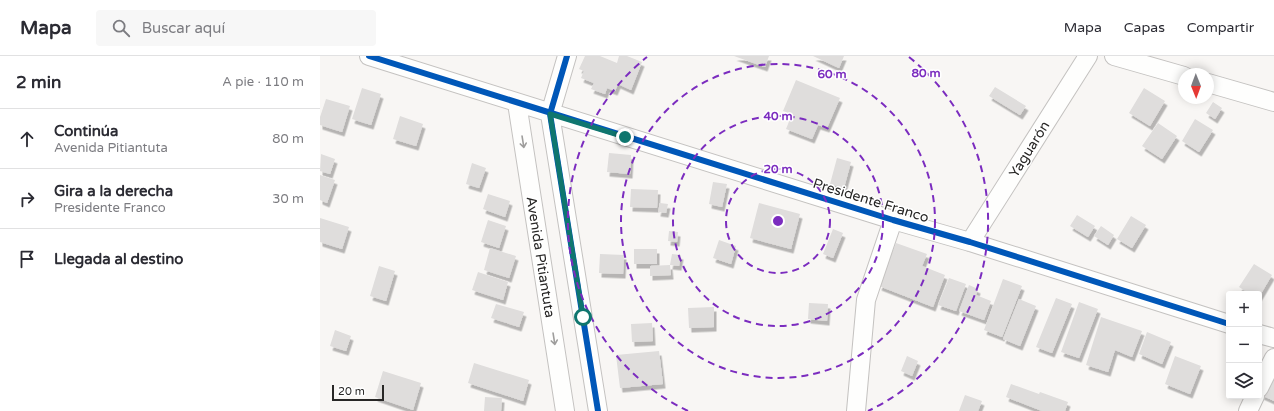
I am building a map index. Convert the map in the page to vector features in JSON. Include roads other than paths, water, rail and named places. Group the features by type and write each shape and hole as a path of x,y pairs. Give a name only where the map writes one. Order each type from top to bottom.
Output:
{"street":[{"name":"Presidente Franco","path":"369,56 550,114 892,220 970,242 1226,323"},
{"path":"567,56 550,114 598,411"},
{"name":"Yaguarón","path":"970,242 1088,56"},
{"path":"1114,56 1178,74"},
{"path":"1214,85 1274,102"},
{"name":"Avenida Pitiantuta","path":"517,103 565,411"},
{"path":"856,411 866,300 892,220"},
{"path":"1262,335 1274,338"},
{"path":"1262,382 1274,358"},
{"path":"1248,411 1254,399"}]}
